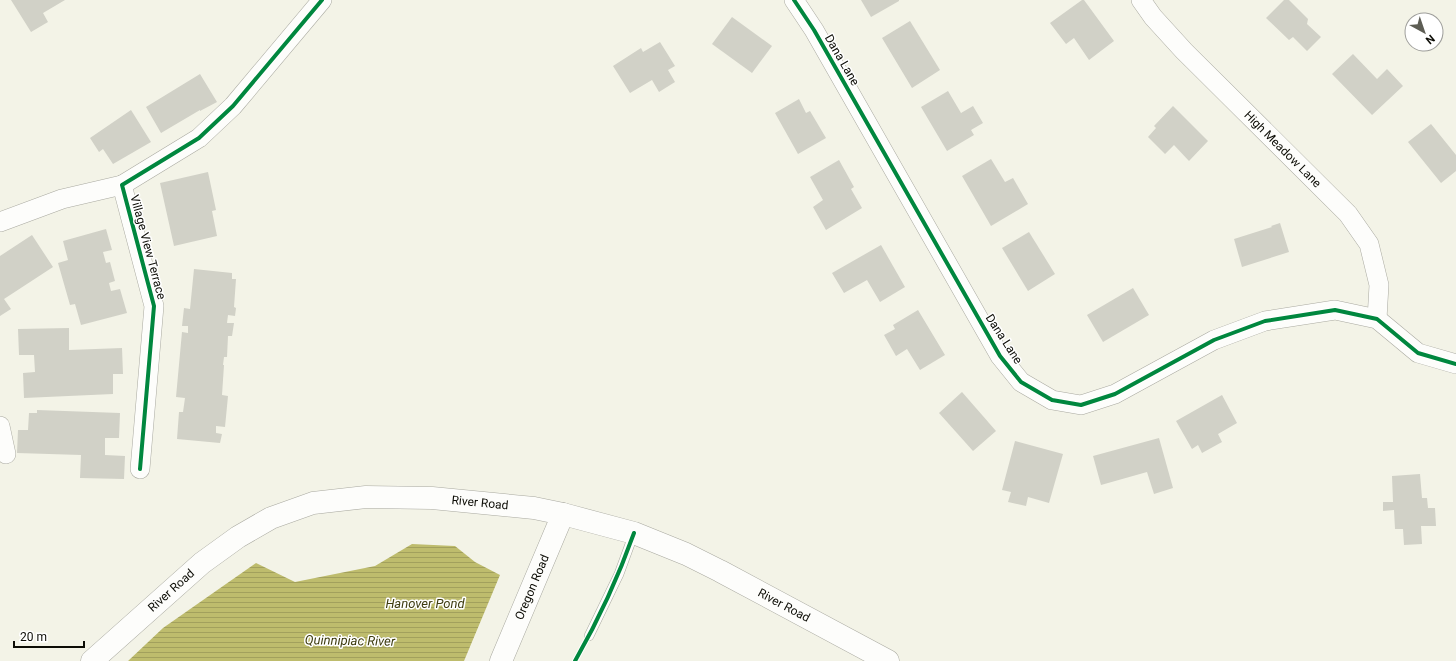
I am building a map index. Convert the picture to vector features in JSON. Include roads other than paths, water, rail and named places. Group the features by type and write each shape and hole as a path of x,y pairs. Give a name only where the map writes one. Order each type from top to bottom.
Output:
{"main road":[{"name":"River Road","path":"92,661 202,563 238,537 271,518 314,503 366,497 432,498 505,504 563,514 634,533 680,551 714,568 888,661"},
{"name":"Oregon Road","path":"501,661 563,514"}],"street":[{"name":"Village View Terrace","path":"0,222 62,199 122,185 199,138 233,106 322,0"},
{"name":"Dana Lane","path":"794,0 814,30 1000,356 1021,382 1052,400 1081,404 1115,394 1214,340 1265,321 1335,310 1377,319 1418,353 1456,364"},
{"name":"High Meadow Lane","path":"1141,0 1153,17 1184,51 1348,214 1369,244 1380,285 1377,319"},
{"name":"Village View Terrace","path":"122,185 154,306 140,469"},
{"path":"0,426 6,454"}],"lane":[{"path":"589,636 619,574 634,533"}],"water":[{"name":"Hanover Pond","path":"412,544 455,546 475,562 500,575 464,661 128,661 163,628 256,563 295,582 375,566"}],"water label":[{"name":"Quinnipiac River","path":"350,640"}]}
